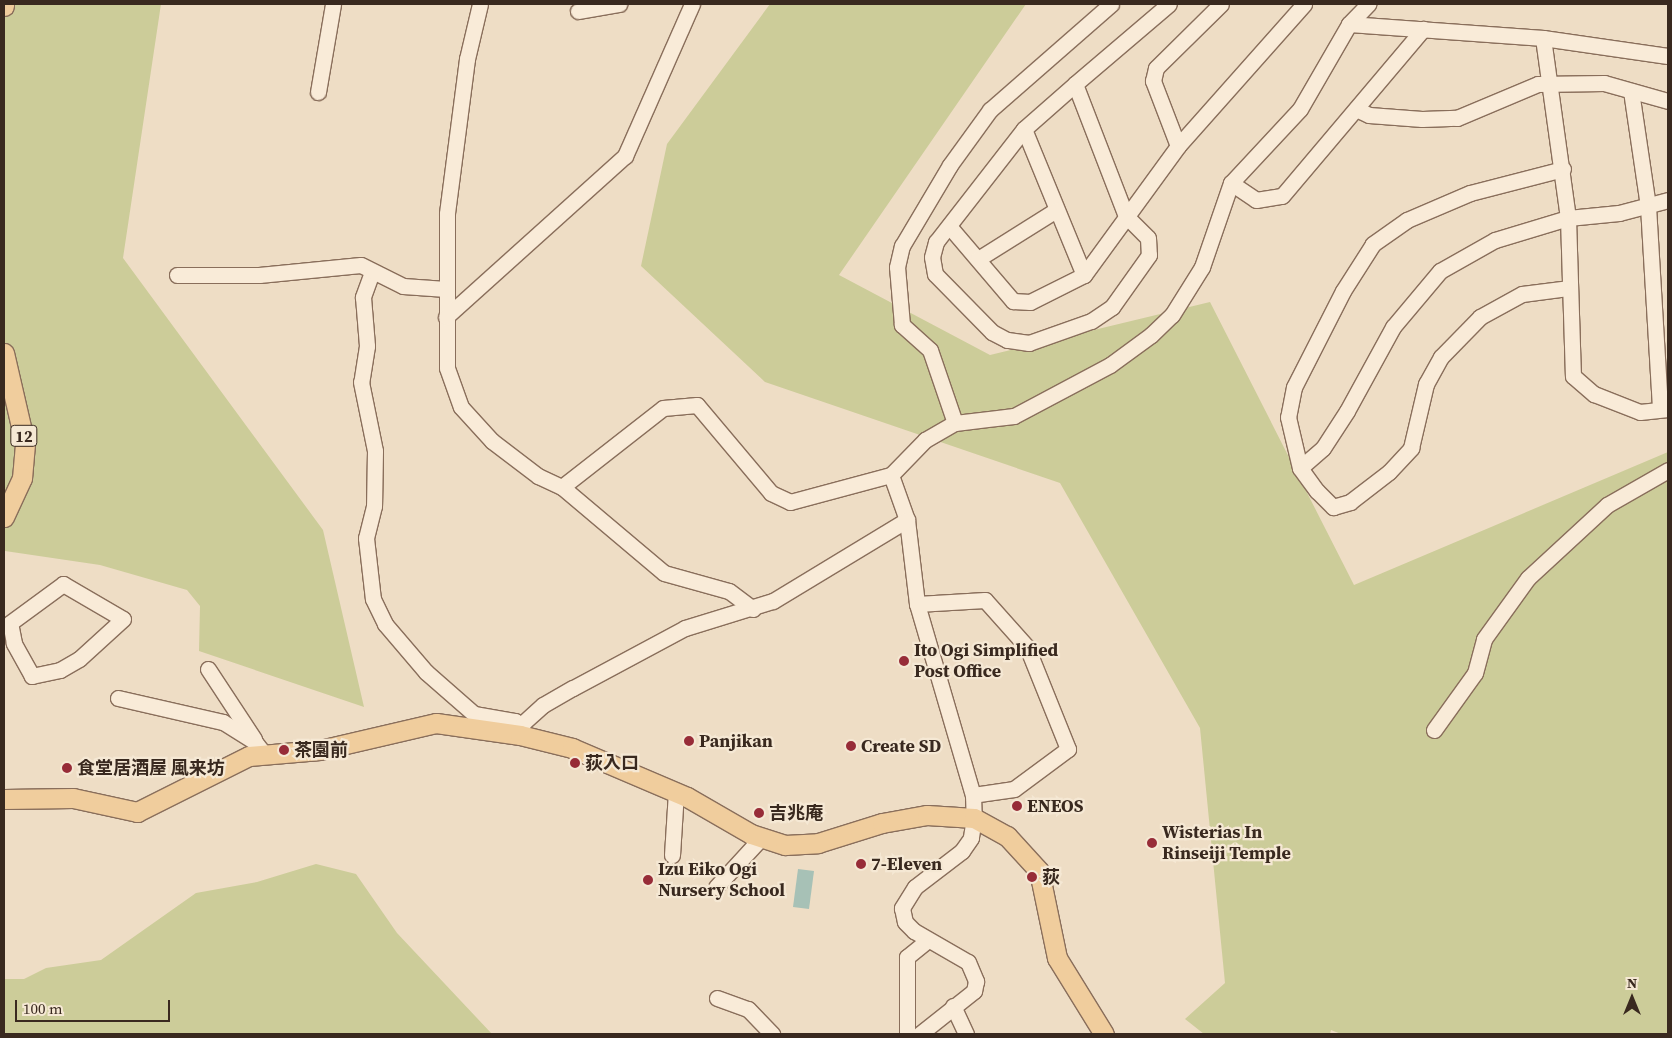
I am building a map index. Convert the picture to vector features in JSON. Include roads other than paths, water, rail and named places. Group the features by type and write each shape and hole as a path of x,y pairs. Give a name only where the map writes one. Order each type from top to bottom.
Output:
{"main road":[{"name":"12","path":"4,353 25,444 22,478 4,518"},
{"path":"4,799 73,798 137,812 162,803 223,765 260,749 320,750 436,723 520,735 572,748 676,792 761,838 785,845 818,842 927,815 974,818 1007,836 1038,871 1057,958 1105,1034"}],"street":[{"path":"318,92 334,4"},
{"path":"480,4 467,59 447,214 447,368 461,407 492,441 543,479 562,487 664,573 729,591 753,609"},
{"path":"578,11 619,4"},
{"path":"446,317 625,156 692,4"},
{"path":"955,423 930,350 910,337 902,325 897,267 902,246 950,165 990,110 1111,4"},
{"path":"1075,84 1126,216 1148,238 1149,255 1134,279 1112,307 1091,321 1029,343 1007,340 992,332 935,274 932,257 936,242 1024,129 1075,84 1170,4"},
{"path":"1178,146 1153,81 1156,68 1221,4"},
{"path":"950,226 1013,301 1030,302 1084,275 1178,146 1304,4"},
{"path":"562,487 664,408 679,404 697,405 708,414 771,493 790,502 808,501 891,475 925,440 955,423 1014,416 1101,370 1151,334 1172,315 1202,267 1231,183 1300,109 1349,24 1368,4"},
{"path":"1349,24 1543,38 1668,56"},
{"path":"1231,183 1256,200 1282,196 1423,29"},
{"path":"1543,38 1563,168 1568,218 1568,288 1573,376 1594,394 1640,412 1664,409 1664,363 1662,302 1631,91"},
{"path":"1356,109 1369,115 1452,118 1522,87 1604,83 1668,101"},
{"path":"1024,129 1084,275"},
{"path":"1563,168 1470,193 1407,220 1373,244 1343,291 1294,387 1288,417 1300,468 1333,507 1350,502 1411,448 1426,384 1458,336 1505,300 1568,288"},
{"path":"1300,468 1323,448 1347,411 1393,327 1440,271 1495,240 1568,218 1648,206 1668,200"},
{"path":"978,259 1056,210"},
{"path":"177,275 259,276 361,265 403,286 446,289"},
{"path":"372,272 364,298 367,346 361,382 374,451 374,506 366,538 373,599 385,624 426,672 474,714 516,721 520,735"},
{"path":"1434,730 1475,674 1484,639 1528,578 1607,505 1668,470"},
{"path":"891,475 907,520 917,604 973,795 974,818 971,838 962,851 915,887 902,908 905,922 928,940 958,954 973,970 974,991 920,1034"},
{"path":"520,735 523,723 543,705 573,688 685,628 753,609 907,520"},
{"path":"63,584 123,619 79,659 51,672 32,676 9,644 10,623 63,584"},
{"path":"917,604 985,600 1027,647 1068,749 1014,789 973,795"},
{"path":"208,669 260,749"},
{"path":"118,698 210,718 260,749"},
{"path":"672,855 676,792"},
{"path":"716,887 761,838"},
{"path":"906,1034 907,957 928,940"},
{"path":"717,998 748,1009 772,1034"},
{"path":"953,1006 966,1034"}],"place":[{"name":"Ito Ogi Simplified Post Office","path":"904,661"},
{"name":"Panjikan","path":"689,741"},
{"name":"Create SD","path":"851,746"},
{"name":"茶園前","path":"284,750"},
{"name":"荻入口","path":"575,763"},
{"name":"食堂居酒屋 風来坊","path":"67,768"},
{"name":"ENEOS","path":"1017,806"},
{"name":"吉兆庵","path":"759,813"},
{"name":"Wisterias In Rinseiji Temple","path":"1152,843"},
{"name":"7-Eleven","path":"861,864"},
{"name":"荻","path":"1032,877"},
{"name":"Izu Eiko Ogi Nursery School","path":"648,880"}]}
